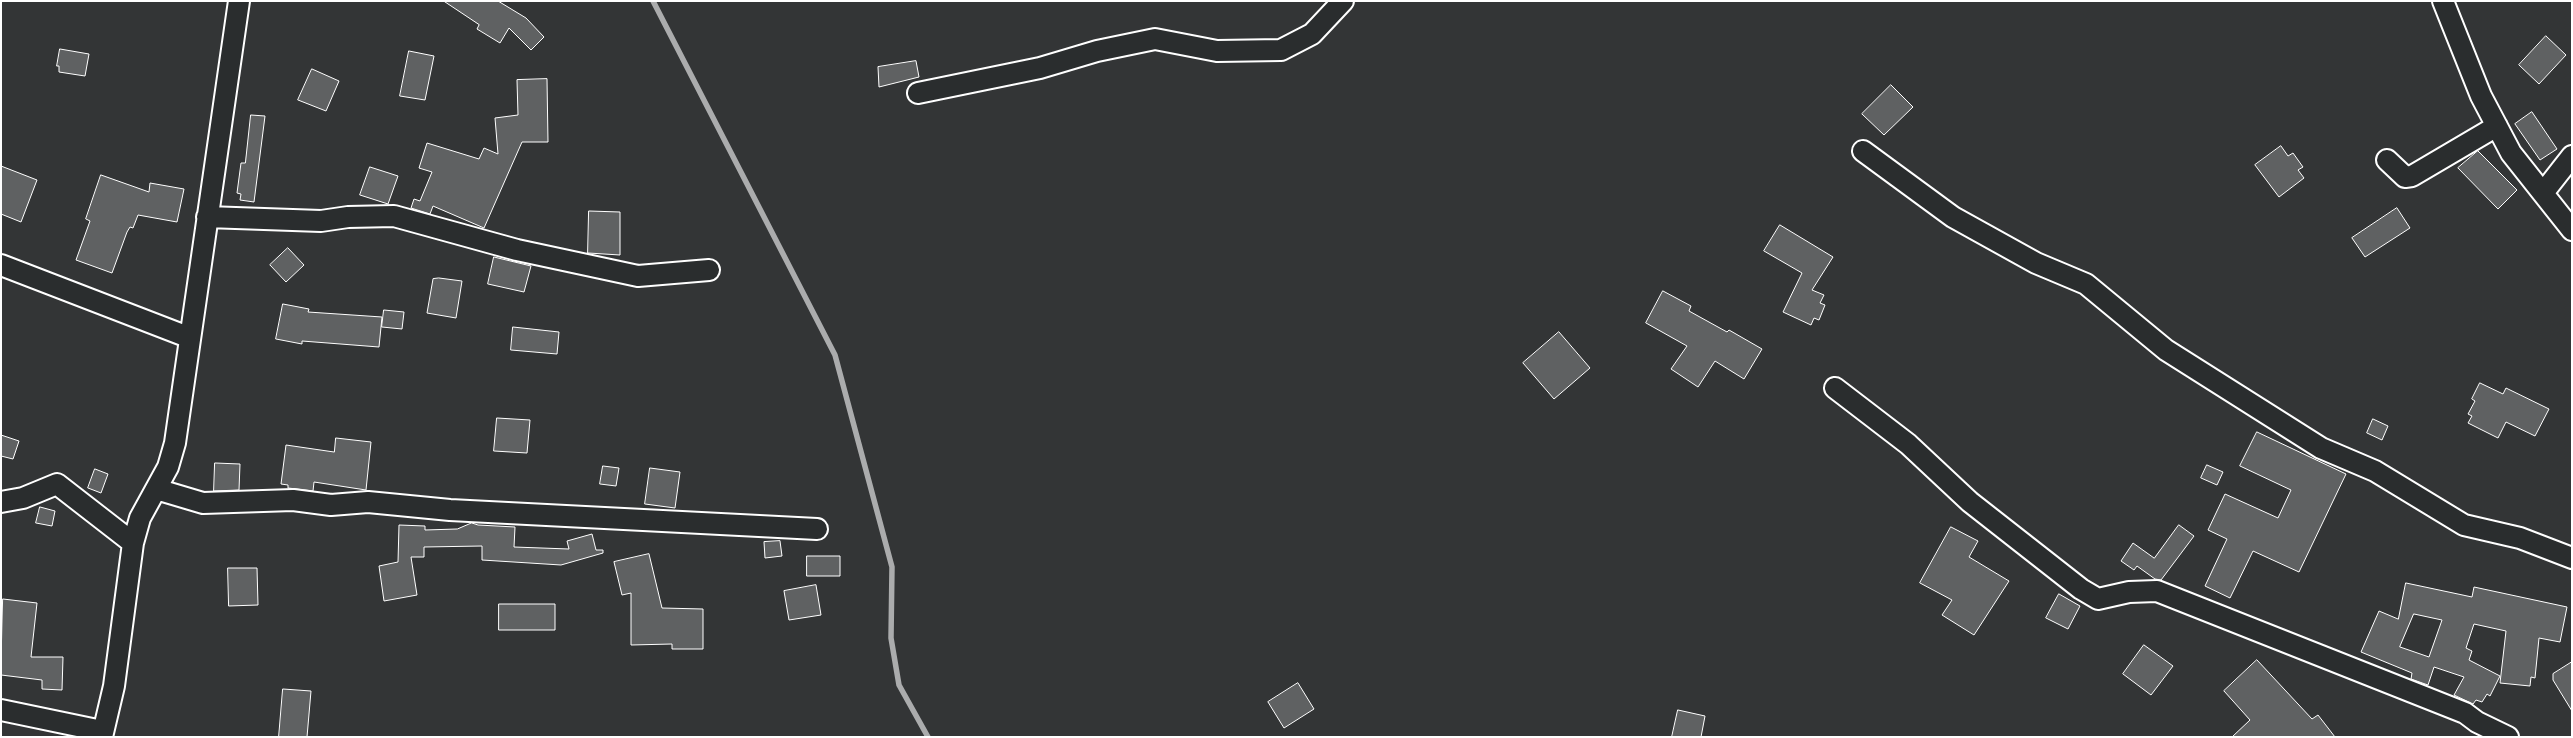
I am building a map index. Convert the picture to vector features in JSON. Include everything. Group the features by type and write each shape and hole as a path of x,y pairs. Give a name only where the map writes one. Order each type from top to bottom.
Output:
{"street":[{"path":"1,710 102,734 114,686 133,543 140,518 168,467 174,443 188,337 240,1"},
{"path":"918,93 1040,68 1097,51 1155,39 1217,51 1281,50 1312,34 1343,1"},
{"path":"2443,1 2481,96 2511,153 2572,230"},
{"path":"2387,160 2405,177 2412,176 2497,126"},
{"path":"1863,150 1953,217 2036,263 2086,284 2166,350 2321,448 2375,471 2464,525 2520,538 2572,558"},
{"path":"2543,193 2572,156"},
{"path":"207,217 321,221 348,217 394,216 517,250 638,276 709,270"},
{"path":"1,265 188,337"},
{"path":"1835,388 1908,444 1970,502 2081,589 2098,599 2129,592 2158,591 2465,713 2477,722 2508,737"},
{"path":"1,502 23,498 57,484 133,543"},
{"path":"156,489 203,503 294,500 331,505 368,502 450,510 817,529"}],"building":[{"path":"444,1 498,1 526,18 544,37 531,50 509,28 500,43 477,29 479,25"},
{"path":"2546,36 2566,55 2539,84 2519,65"},
{"path":"60,49 89,54 85,76 59,72 59,66 57,66"},
{"path":"409,51 434,56 425,100 400,96"},
{"path":"916,61 919,77 879,87 878,67"},
{"path":"312,69 339,81 326,111 298,100"},
{"path":"547,79 548,142 522,142 484,228 433,206 430,214 411,208 414,199 420,201 432,172 419,168 427,143 479,159 484,148 498,154 495,118 518,115 517,80"},
{"path":"1891,85 1913,107 1884,135 1862,114"},
{"path":"2532,112 2557,149 2540,160 2515,124"},
{"path":"251,115 265,116 254,202 240,200 241,194 237,193 241,163 245,163"},
{"path":"2281,146 2288,156 2293,153 2303,167 2298,170 2304,178 2279,197 2255,165"},
{"path":"2478,151 2517,190 2498,209 2458,168"},
{"path":"1,166 37,180 21,222 1,214"},
{"path":"370,167 398,176 388,204 360,195"},
{"path":"101,175 149,192 150,183 184,189 177,222 138,215 133,228 130,227 127,232 112,273 76,260 90,221 86,219"},
{"path":"2397,208 2410,228 2365,257 2352,238"},
{"path":"589,211 620,212 620,255 588,253"},
{"path":"1780,225 1833,257 1812,290 1824,295 1820,303 1825,305 1819,320 1814,318 1811,325 1783,312 1802,273 1764,251"},
{"path":"288,248 304,265 286,282 270,265"},
{"path":"494,257 531,266 524,292 488,284"},
{"path":"433,279 462,281 456,318 427,313"},
{"path":"1663,291 1691,306 1689,311 1727,332 1729,330 1762,349 1744,379 1715,361 1698,387 1671,369 1687,346 1646,323"},
{"path":"283,304 309,309 308,312 382,317 379,347 302,341 302,344 276,339"},
{"path":"384,310 404,312 402,329 382,327"},
{"path":"513,327 559,332 557,354 511,350"},
{"path":"1559,332 1590,368 1554,399 1523,363"},
{"path":"2480,383 2503,394 2506,388 2549,409 2535,436 2506,422 2498,438 2468,423 2472,416 2468,414 2475,401 2472,399"},
{"path":"497,418 530,420 527,453 494,451"},
{"path":"2373,419 2388,426 2382,440 2367,433"},
{"path":"2257,432 2346,474 2299,572 2253,551 2230,598 2205,586 2227,539 2208,530 2225,494 2278,518 2291,490 2240,466"},
{"path":"1,435 19,441 13,459 1,456"},
{"path":"336,438 371,442 366,490 314,482 313,491 288,488 288,485 281,484 286,445 334,452"},
{"path":"215,463 240,464 239,490 214,491"},
{"path":"2207,465 2223,472 2217,485 2201,478"},
{"path":"603,466 619,468 616,486 600,484"},
{"path":"650,468 680,472 675,508 645,504"},
{"path":"95,469 108,474 101,493 88,488"},
{"path":"40,507 55,511 52,526 36,523"},
{"path":"472,523 515,527 514,547 569,549 567,541 592,534 596,550 603,550 603,553 561,565 482,560 482,546 424,547 424,557 411,557 417,595 384,601 379,566 398,562 399,525 425,526 425,530 457,529"},
{"path":"2179,525 2194,536 2161,580 2155,579 2137,566 2134,570 2121,561 2133,543 2154,558"},
{"path":"1951,527 1978,541 1969,557 2009,581 1974,635 1942,615 1952,600 1920,583"},
{"path":"780,541 782,556 765,558 764,542"},
{"path":"649,554 662,608 703,609 703,649 672,649 672,644 631,645 631,593 622,595 614,562"},
{"path":"807,556 840,556 840,576 807,576"},
{"path":"228,568 257,568 258,605 229,606"},
{"path":"2406,583 2472,597 2474,587 2567,607 2560,642 2539,638 2535,678 2531,677 2530,686 2500,683 2506,631 2474,624 2466,648 2472,651 2469,660 2500,676 2490,696 2487,694 2482,702 2476,700 2473,704 2454,695 2464,677 2434,667 2428,685 2411,679 2412,673 2361,652 2379,611 2398,619","holes":["2414,614 2442,620 2429,657 2400,647"]},
{"path":"816,585 821,615 789,620 784,591"},
{"path":"2059,594 2080,606 2068,629 2046,618"},
{"path":"3,599 37,603 31,657 63,657 62,690 42,689 42,680 1,675"},
{"path":"499,604 555,604 555,630 499,630"},
{"path":"2144,645 2173,666 2151,695 2123,674"},
{"path":"2257,660 2312,719 2318,715 2335,737 2232,737 2250,720 2224,691"},
{"path":"2572,662 2572,711 2553,680 2553,674"},
{"path":"1298,683 1314,709 1284,728 1268,702"},
{"path":"283,689 311,691 307,737 279,737"},
{"path":"1678,710 1705,716 1701,737 1672,737"}],"waterway":[{"path":"653,1 835,355 892,567 891,638 899,685 928,737"}]}
